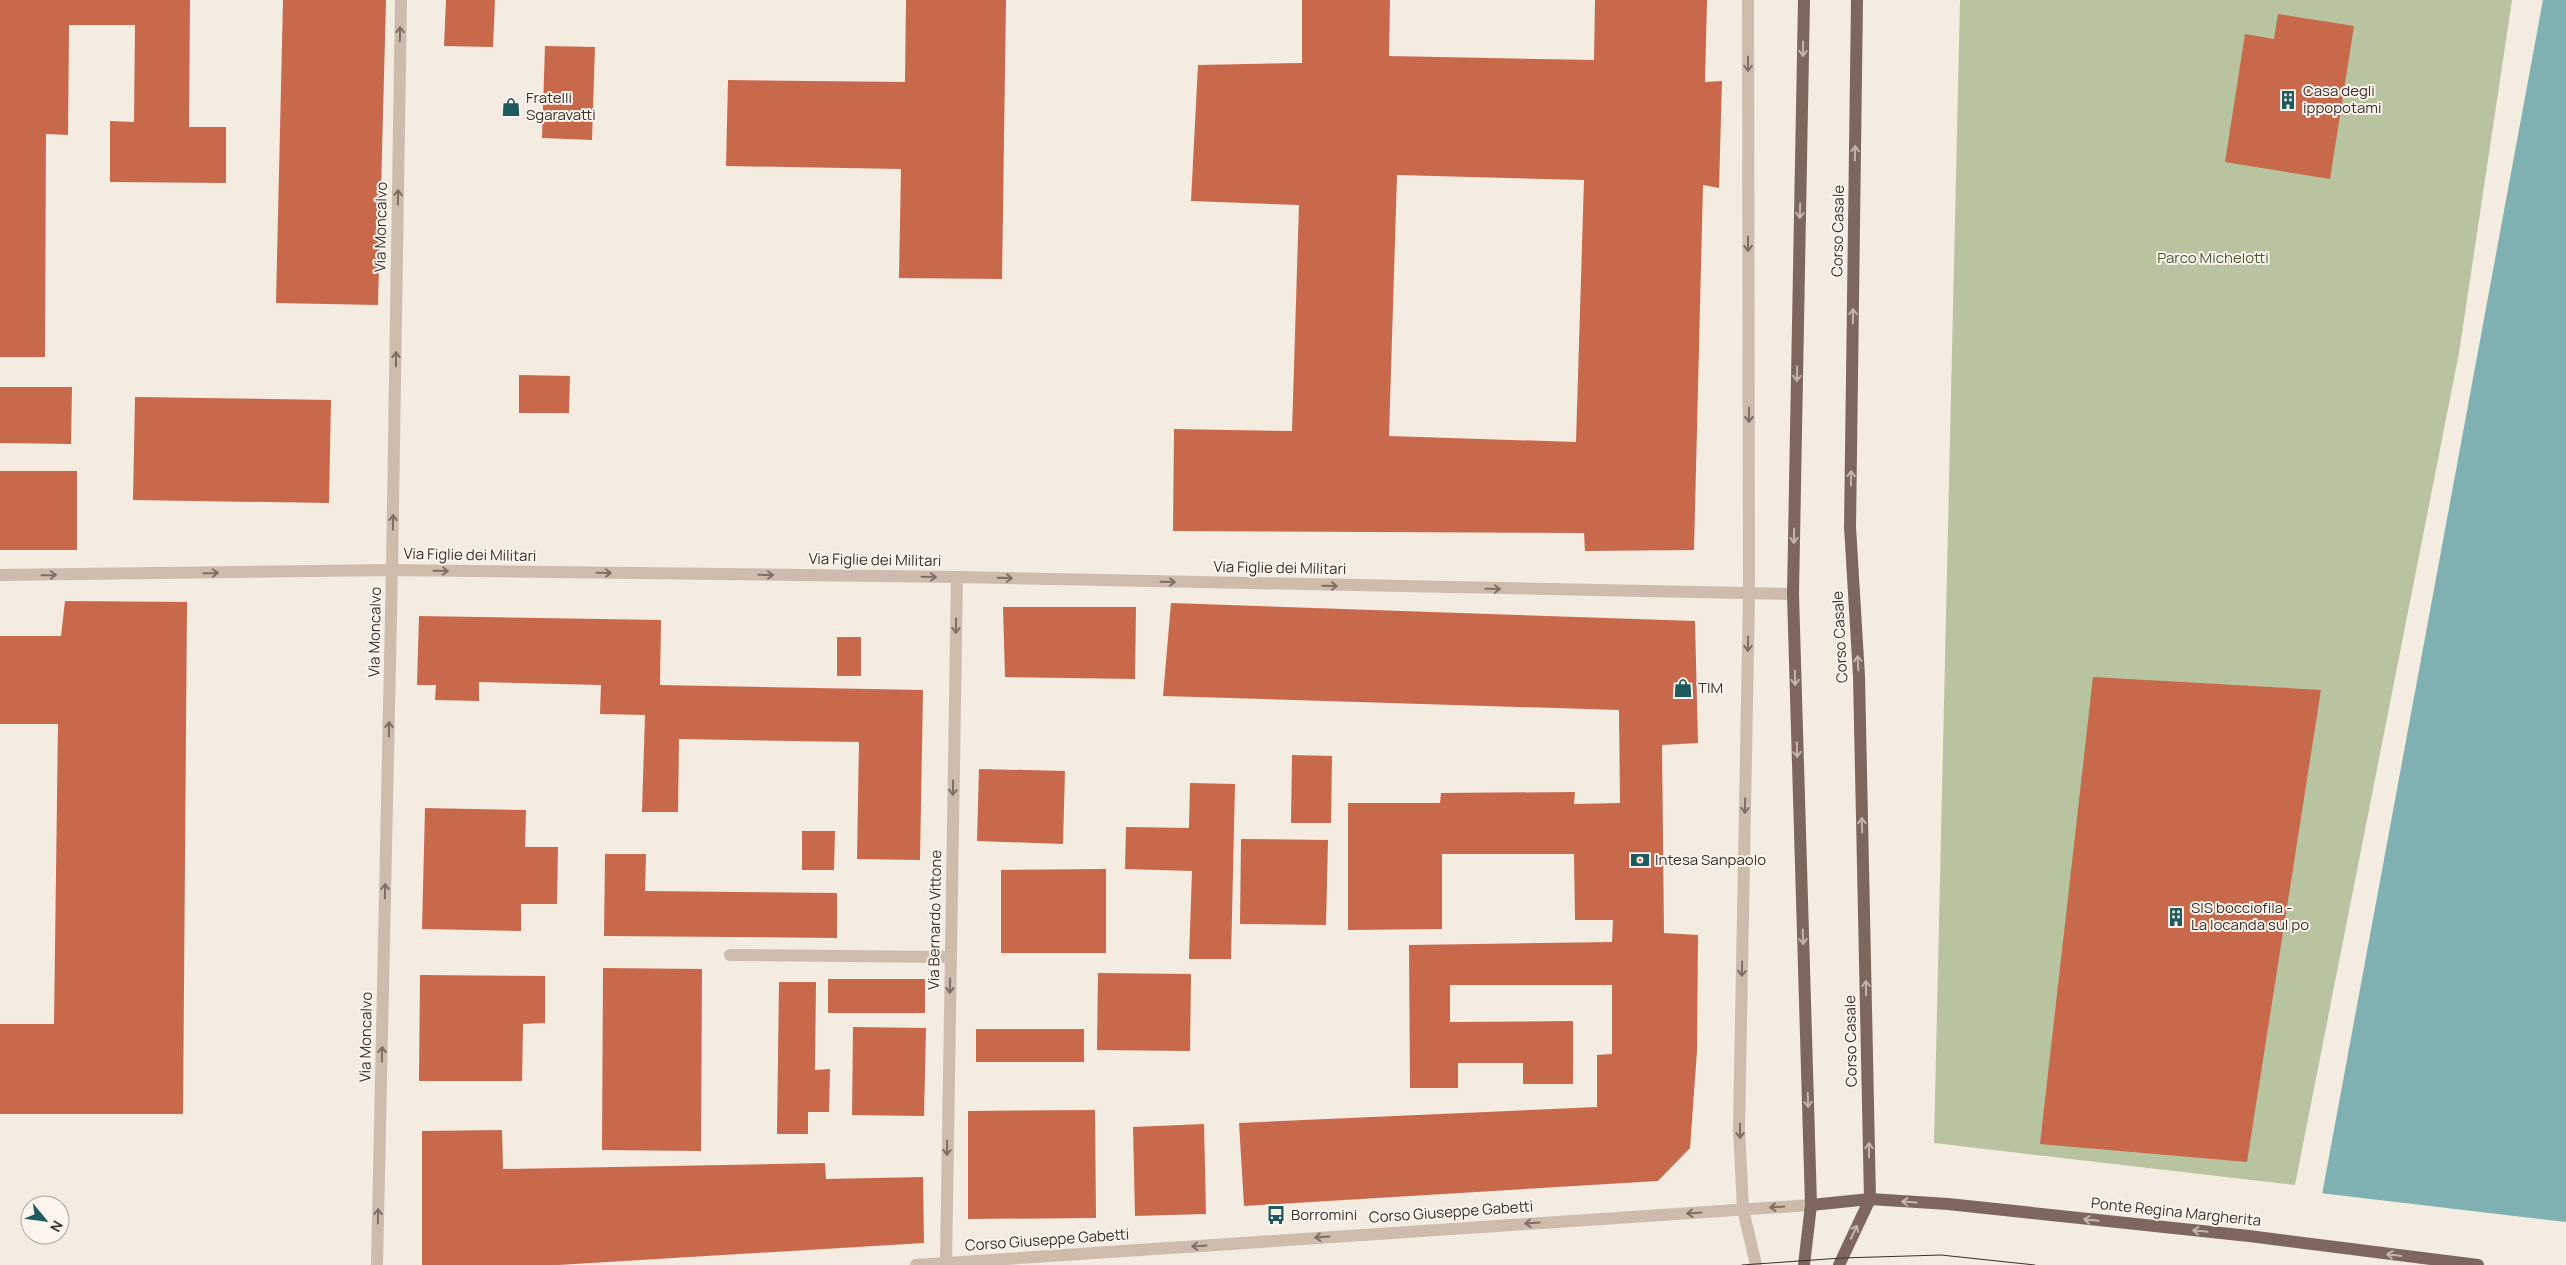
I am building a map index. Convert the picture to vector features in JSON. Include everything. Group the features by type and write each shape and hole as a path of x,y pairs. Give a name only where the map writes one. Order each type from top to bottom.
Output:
{"main road":[{"path":"1804,0 1793,594 1811,1205 1804,1265"},
{"name":"Corso Casale","path":"1839,1265 1870,1199 1859,676 1850,527 1857,0"},
{"name":"Corso Giuseppe Gabetti","path":"1811,1205 1870,1199"},
{"name":"Ponte Regina Margherita","path":"1870,1199 1969,1207 2249,1236 2478,1265"}],"street":[{"name":"Via Moncalvo","path":"377,1265 392,570 401,0"},
{"path":"1748,0 1749,595 1740,1128 1743,1209 1756,1265"},
{"name":"Via Figlie dei Militari","path":"0,575 392,570 957,577 1749,595"},
{"name":"Via Bernardo Vittone","path":"946,1263 957,577"},
{"path":"1749,595 1793,594"},
{"path":"730,955 950,956"},
{"name":"Corso Giuseppe Gabetti","path":"916,1265 1811,1205"}],"green space":[{"name":"Parco Michelotti","path":"1960,0 2512,0 2459,353 2295,1185 1934,1143"}],"water":[{"path":"2543,0 2566,0 2566,1265 2309,1265"}],"pier":[{"path":"2320,1193 2566,1222 2566,1265 2307,1265"}],"building":[{"path":"0,0 190,0 189,127 226,127 226,183 110,182 110,121 134,122 135,25 69,25 68,135 46,134 45,357 0,357"},
{"path":"283,0 386,0 378,305 276,303"},
{"path":"446,0 495,0 493,47 444,46"},
{"path":"906,0 1006,0 1002,279 899,278 901,169 726,166 728,80 905,82"},
{"path":"1302,0 1390,0 1389,56 1594,60 1595,0 1707,0 1705,82 1722,81 1719,188 1703,185 1694,550 1585,551 1584,533 1173,531 1174,429 1292,431 1299,205 1191,201 1198,65 1302,63","holes":["1397,175 1584,180 1576,442 1389,436"]},
{"name":"Casa degli ippopotami","path":"2278,14 2354,26 2330,179 2225,162 2245,34 2274,39"},
{"path":"545,46 595,47 592,140 542,138"},
{"path":"519,375 570,376 569,413 519,413"},
{"path":"0,387 72,387 71,444 0,443"},
{"path":"135,397 331,400 329,503 133,500"},
{"path":"0,471 77,471 77,550 0,550"},
{"path":"65,601 187,602 183,1114 0,1114 0,1024 54,1024 58,724 0,724 0,636 61,636"},
{"path":"1171,603 1695,621 1698,743 1662,745 1664,933 1698,935 1697,1051 1690,1148 1658,1181 1244,1206 1239,1123 1597,1107 1597,1055 1612,1054 1612,985 1450,985 1450,1022 1573,1021 1573,1084 1523,1084 1523,1063 1458,1063 1458,1088 1410,1088 1409,945 1612,942 1613,920 1575,920 1574,854 1442,854 1442,929 1348,930 1348,803 1440,803 1441,793 1575,792 1574,804 1620,803 1619,710 1163,696"},
{"path":"1003,607 1136,607 1135,679 1005,677"},
{"path":"419,616 661,620 660,685 923,690 920,860 857,859 859,742 679,739 678,812 642,812 645,715 600,714 601,685 479,682 479,701 435,700 436,685 417,685"},
{"path":"837,637 861,637 861,676 837,676"},
{"name":"SIS bocciofila - La locanda sul po","path":"2093,677 2321,690 2247,1162 2040,1144"},
{"path":"1292,755 1332,756 1331,823 1291,823"},
{"path":"979,769 1065,771 1063,844 977,841"},
{"path":"1190,783 1235,784 1231,959 1189,959 1192,871 1125,869 1126,827 1189,828"},
{"path":"425,808 526,810 525,847 558,847 557,904 521,904 521,931 422,929"},
{"path":"802,831 835,831 834,870 802,870"},
{"path":"1241,839 1328,840 1326,925 1240,924"},
{"path":"605,854 646,854 645,891 837,893 837,938 604,936"},
{"path":"1106,869 1106,953 1001,953 1001,870"},
{"path":"603,968 702,969 701,1151 602,1150"},
{"path":"1098,973 1191,974 1190,1051 1097,1050"},
{"path":"420,975 545,976 545,1023 523,1024 522,1081 419,1081"},
{"path":"828,979 925,979 925,1013 828,1013"},
{"path":"779,982 816,982 815,1070 830,1069 829,1112 808,1112 808,1134 777,1134"},
{"path":"853,1027 926,1028 924,1116 852,1115"},
{"path":"976,1029 1084,1029 1084,1062 976,1062"},
{"path":"1095,1110 1096,1218 968,1219 968,1111"},
{"path":"1204,1124 1206,1214 1135,1216 1133,1127"},
{"path":"502,1130 503,1169 825,1163 826,1179 923,1177 924,1243 558,1265 422,1265 422,1131"}],"tram line":[{"path":"1742,1265 1842,1258 1941,1255 2035,1265"}],"place":[{"name":"Casa degli ippopotami","path":"2288,100"},
{"name":"Fratelli Sgaravatti","path":"511,107"},
{"name":"TIM","path":"1683,688"},
{"name":"Intesa Sanpaolo","path":"1640,860"},
{"name":"SIS bocciofila - La locanda sul po","path":"2176,917"},
{"name":"Borromini","path":"1276,1215"}]}
